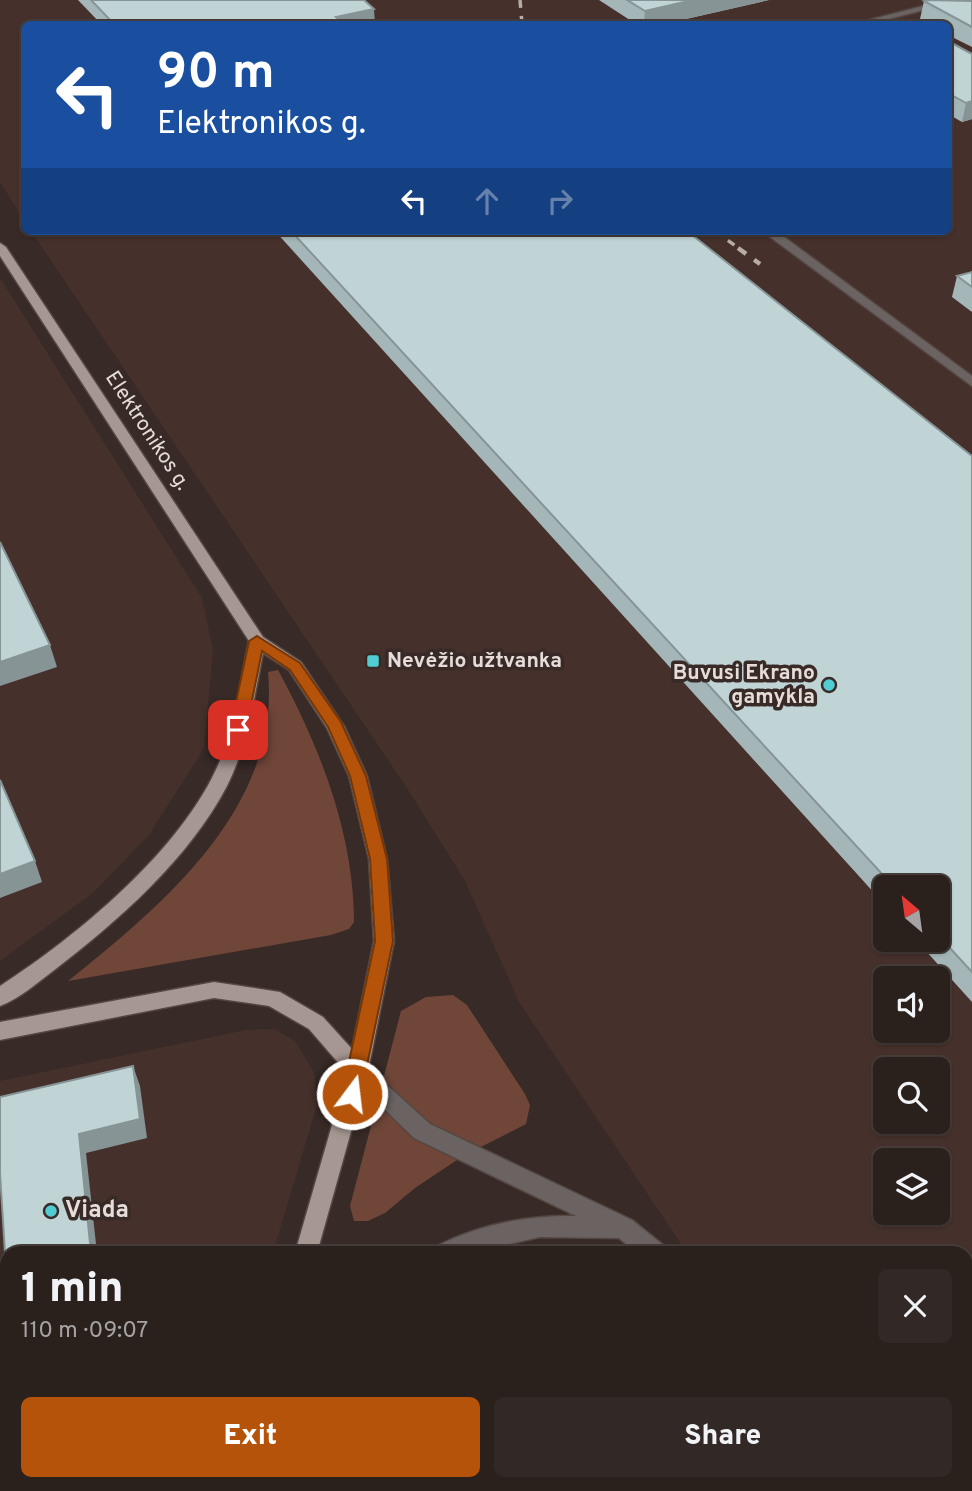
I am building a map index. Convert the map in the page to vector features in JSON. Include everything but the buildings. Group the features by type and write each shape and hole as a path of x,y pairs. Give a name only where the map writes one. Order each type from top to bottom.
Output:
{"main road":[{"name":"Elektronikos g.","path":"0,247 257,641 295,666 335,726 358,776 379,859 384,941 358,1070 308,1246"},
{"path":"0,997 102,921 172,848 213,794 233,752 257,641"},
{"path":"0,1031 214,990 273,998 316,1023 358,1070"}],"street":[{"path":"871,21 958,0"},
{"path":"773,235 972,382"},
{"path":"358,1070 422,1131 624,1228 647,1246"},
{"path":"462,1246 540,1226 624,1228"}],"shaded area":[{"path":"0,0 972,0 972,1246 682,1246 519,1002 465,881 411,794 34,235 952,235 952,21 21,21 21,216 0,182"},
{"path":"0,278 202,598 213,650 204,748 149,835 93,893 0,961"},
{"path":"278,670 308,729 332,792 348,856 354,922 349,929 331,935 68,981 141,920 208,849 235,809 256,767 267,721 268,672"},
{"path":"453,995 467,1005 525,1094 530,1105 526,1124 463,1156 415,1188 385,1213 368,1221 354,1221 350,1206 401,1011 426,997"},
{"path":"275,1029 295,1041 314,1072 317,1105 275,1246 0,1246 0,1081 246,1030"}],"railway":[{"path":"520,0 522,21"},
{"path":"720,235 741,250"},
{"path":"738,248 760,264"}],"place":[{"name":"Nevėžio užtvanka","path":"373,661"},
{"name":"Buvusi Ekrano gamykla","path":"829,685"},
{"name":"Viada","path":"51,1211"}],"route":[{"path":"238,730 257,641 295,666 335,726 358,776 379,859 384,941 352,1094"}]}
